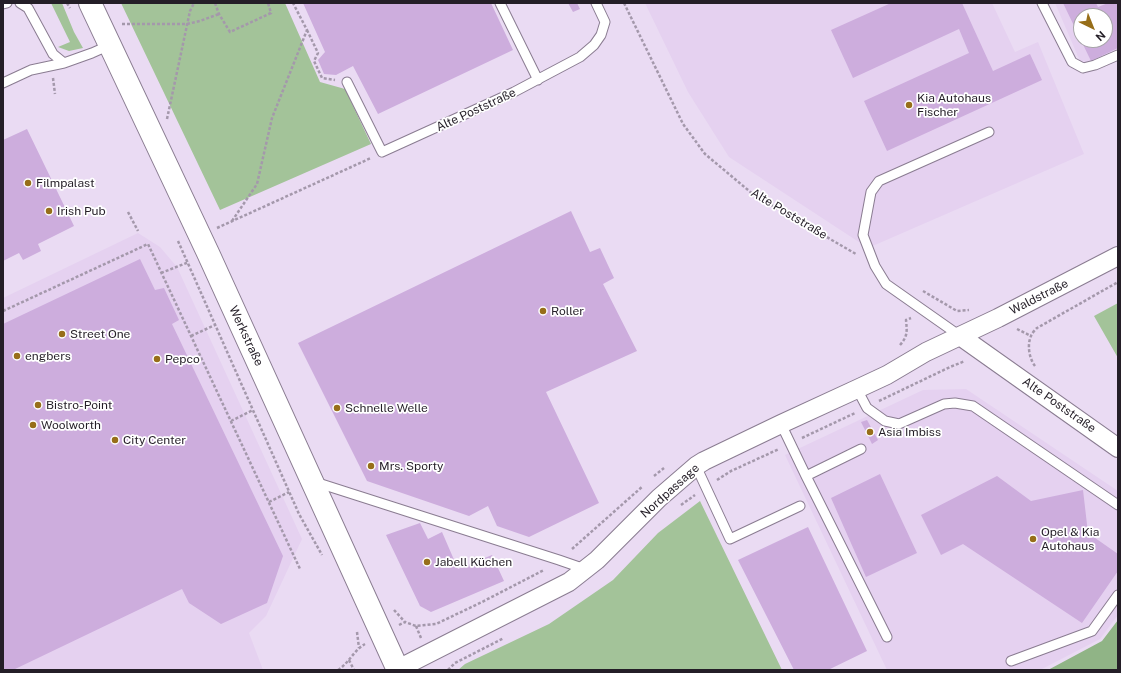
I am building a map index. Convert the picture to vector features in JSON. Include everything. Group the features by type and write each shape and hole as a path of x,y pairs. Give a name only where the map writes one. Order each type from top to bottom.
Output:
{"street":[{"name":"Werkstraße","path":"80,6 100,24 204,244 397,670"},
{"name":"Waldstraße","path":"960,336 1118,256"},
{"name":"Nordpassage","path":"397,670 569,582 597,560 660,498 696,466 704,461 887,375 926,352 960,336"},
{"name":"Alte Poststraße","path":"960,336 1118,448"}],"lane":[{"path":"3,4 7,3"},
{"path":"20,3 28,8 53,54 64,63"},
{"path":"500,3 538,80"},
{"name":"Alte Poststraße","path":"347,82 382,152 494,102 580,58 594,45 601,35 605,22 596,3"},
{"path":"1042,3 1072,62 1083,68 1095,65 1118,55"},
{"path":"3,83 31,70 64,63 110,45"},
{"path":"960,336 886,284 875,266 863,234 871,192 879,181 989,132"},
{"path":"857,389 867,408 885,421 899,424 944,404 955,403 973,406 1118,505"},
{"path":"781,424 887,637"},
{"path":"806,476 861,449"},
{"path":"696,466 730,539 800,506"},
{"path":"312,480 585,569"},
{"path":"1011,661 1092,631 1118,595"}],"path":[{"path":"67,3 80,6"},
{"path":"160,151 187,24 190,11 194,3"},
{"path":"215,3 219,14 230,32 271,13 268,3"},
{"path":"294,3 318,53 314,61 322,78 347,82"},
{"name":"Alte Poststraße","path":"624,3 683,124 705,154 754,195 875,266"},
{"path":"100,24 187,24 219,14"},
{"path":"232,221 257,184 272,118 307,30"},
{"path":"162,273 188,263 204,244 232,221 364,161"},
{"path":"128,212 138,231"},
{"path":"176,237 299,514 324,558"},
{"path":"3,311 148,244 300,569"},
{"path":"1037,368 1033,363 1028,348 1031,336 1037,328 1118,282"},
{"path":"918,289 945,303"},
{"path":"171,304 175,302"},
{"path":"191,336 215,325"},
{"path":"680,506 705,487 731,472 950,367 966,361"},
{"path":"231,421 253,410"},
{"path":"269,502 289,492"},
{"path":"338,670 359,648 357,633 354,626"},
{"path":"448,670 455,663 504,638"},
{"path":"349,660 354,670"}],"shaded area":[{"path":"645,3 992,3 1015,52 1038,42 1084,154 868,248 729,157 688,92"},
{"path":"1055,3 1118,3 1118,52 1083,68 1074,48 1113,48 1113,8 1073,8 1073,45"},
{"name":"City Center","path":"138,233 160,247 177,267 302,539 266,616 249,633 263,670 3,670 3,298"},
{"path":"966,389 1118,491 1118,615 1100,639 1040,670 887,670 785,455 923,390"}],"green space":[{"path":"51,3 62,3 74,32 83,48 69,51 58,47 70,42"},
{"path":"121,3 285,3 320,82 345,89 371,144 220,210"},
{"path":"1118,303 1118,358 1094,316"},
{"path":"700,501 782,670 458,670 465,664 549,624 613,580 658,533"},
{"path":"1118,620 1118,670 1048,670 1102,641"}],"building":[{"path":"303,3 491,3 513,50 378,114 353,66 336,75 324,74 318,60 325,52"},
{"path":"568,3 577,3 580,9 573,12"},
{"path":"891,3 962,3 993,71 1030,54 1042,80 887,151 864,101 969,53 959,29 853,78 831,30"},
{"path":"1063,3 1096,3 1098,7 1108,3 1118,3 1118,48 1091,61 1085,48 1113,48 1113,8 1073,8 1073,24"},
{"name":"Filmpalast","path":"27,129 74,226 38,244 41,251 23,260 19,253 3,261 3,140"},
{"path":"571,211 590,252 600,248 614,278 603,284 637,351 546,392 599,503 529,537 497,526 488,506 469,516 367,481 298,343"},
{"name":"City Center","path":"140,259 155,290 164,288 179,320 172,324 283,556 267,603 221,624 189,603 182,589 13,670 3,670 3,324"},
{"path":"867,420 878,440 872,444 861,422"},
{"path":"880,474 917,553 866,577 831,498"},
{"path":"997,476 1031,501 1083,490 1088,533 1118,554 1118,571 1082,623 963,544 941,555 921,515"},
{"name":"Jabell Küchen","path":"420,523 428,539 442,532 458,569 492,555 504,581 431,612 420,606 386,535"},
{"path":"808,527 867,651 828,670 794,670 738,560"}],"place":[{"name":"Kia Autohaus Fischer","path":"909,105"},
{"name":"Filmpalast","path":"28,183"},
{"name":"Irish Pub","path":"49,211"},
{"name":"Roller","path":"543,311"},
{"name":"Street One","path":"62,334"},
{"name":"engbers","path":"17,356"},
{"name":"Pepco","path":"157,359"},
{"name":"Bistro-Point","path":"38,405"},
{"name":"Schnelle Welle","path":"337,408"},
{"name":"Woolworth","path":"33,425"},
{"name":"Asia Imbiss","path":"870,432"},
{"name":"City Center","path":"115,440"},
{"name":"Mrs. Sporty","path":"371,466"},
{"name":"Opel & Kia Autohaus","path":"1033,539"},
{"name":"Jabell Küchen","path":"427,562"}]}
